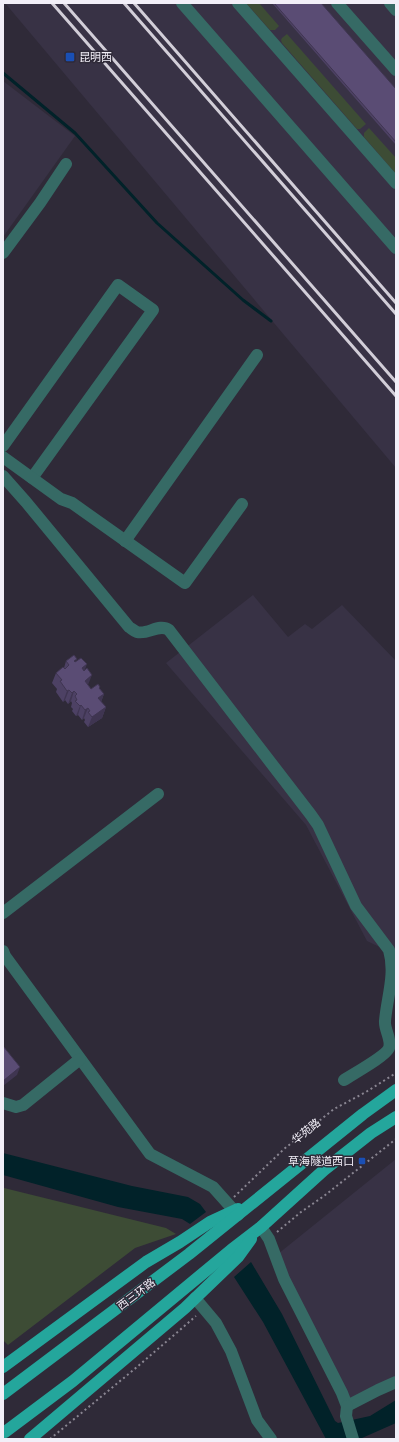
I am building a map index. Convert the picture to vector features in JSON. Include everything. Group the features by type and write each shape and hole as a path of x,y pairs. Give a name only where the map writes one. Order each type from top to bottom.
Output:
{"main road":[{"name":"华苑路","path":"234,1209 266,1192 363,1114 396,1090"},
{"path":"5,1432 73,1381 261,1227 324,1170 396,1117"},
{"path":"3,1367 146,1262 210,1222 234,1209"},
{"name":"西三环路","path":"3,1394 189,1254 234,1209"},
{"path":"30,1439 195,1298 238,1257 261,1227"}],"street":[{"path":"182,3 396,248"},
{"path":"238,3 396,183"},
{"path":"337,3 396,70"},
{"path":"390,3 396,10"},
{"path":"3,253 66,164"},
{"path":"3,446 118,285 152,310 32,478"},
{"path":"125,541 257,356"},
{"path":"3,457 61,499 72,503 185,583 242,504"},
{"path":"3,476 129,627 136,632 161,627 165,627 169,630 311,815 318,826 356,906 392,948 392,970 385,1023 389,1048 384,1055 344,1080"},
{"path":"3,913 158,794"},
{"path":"3,951 150,1154 213,1187 234,1209"},
{"path":"3,1104 16,1107 23,1105 80,1059"},
{"path":"261,1227 269,1239 284,1279 342,1393 353,1439"},
{"path":"195,1298 216,1323 231,1351 257,1420 271,1439"},
{"path":"346,1411 378,1390 396,1382"}],"path":[{"name":"华苑路","path":"234,1209 284,1149 334,1109 366,1092 396,1073"}],"shaded area":[{"path":"5,3 396,3 396,468"},
{"path":"246,3 259,3 279,26 275,30 270,30"},
{"path":"287,34 366,124 360,129 357,129 282,43 282,38"},
{"path":"3,81 75,136 3,237"},
{"path":"369,128 396,158 396,174 364,137 364,133"},
{"path":"253,595 288,637 305,624 312,629 342,605 396,661 396,955 367,941 306,825 166,663"},
{"path":"3,1153 132,1186 188,1197 200,1204 206,1212 190,1224 182,1219 118,1207 3,1175"},
{"path":"396,1159 396,1382 354,1402 341,1389 278,1254"},
{"path":"4,1188 166,1228 176,1234 135,1248 8,1345 3,1340"},
{"path":"251,1262 282,1314 335,1421 338,1423 370,1416 396,1400 396,1423 362,1438 326,1439 263,1322 234,1277"}],"building":[{"path":"274,3 321,3 396,89 396,142"},
{"path":"74,655 77,659 74,661 75,662 81,658 87,664 82,668 84,671 87,668 92,675 85,681 91,689 98,684 100,687 99,688 104,694 98,698 106,707 92,717 88,712 90,711 88,708 85,710 75,701 77,700 75,696 77,694 74,691 72,693 69,690 67,691 60,681 62,680 56,673 63,667 65,669 69,665 66,661"},
{"path":"3,1046 20,1067 3,1081"}],"waterway":[{"path":"3,73 75,133 157,223 243,300 271,321"}],"railway":[{"path":"52,3 396,396"},
{"path":"64,3 396,382"},
{"path":"124,3 396,314"},
{"path":"134,3 396,303"}],"place":[{"name":"昆明西","path":"70,57"},
{"name":"草海隧道西口","path":"362,1161"}]}
